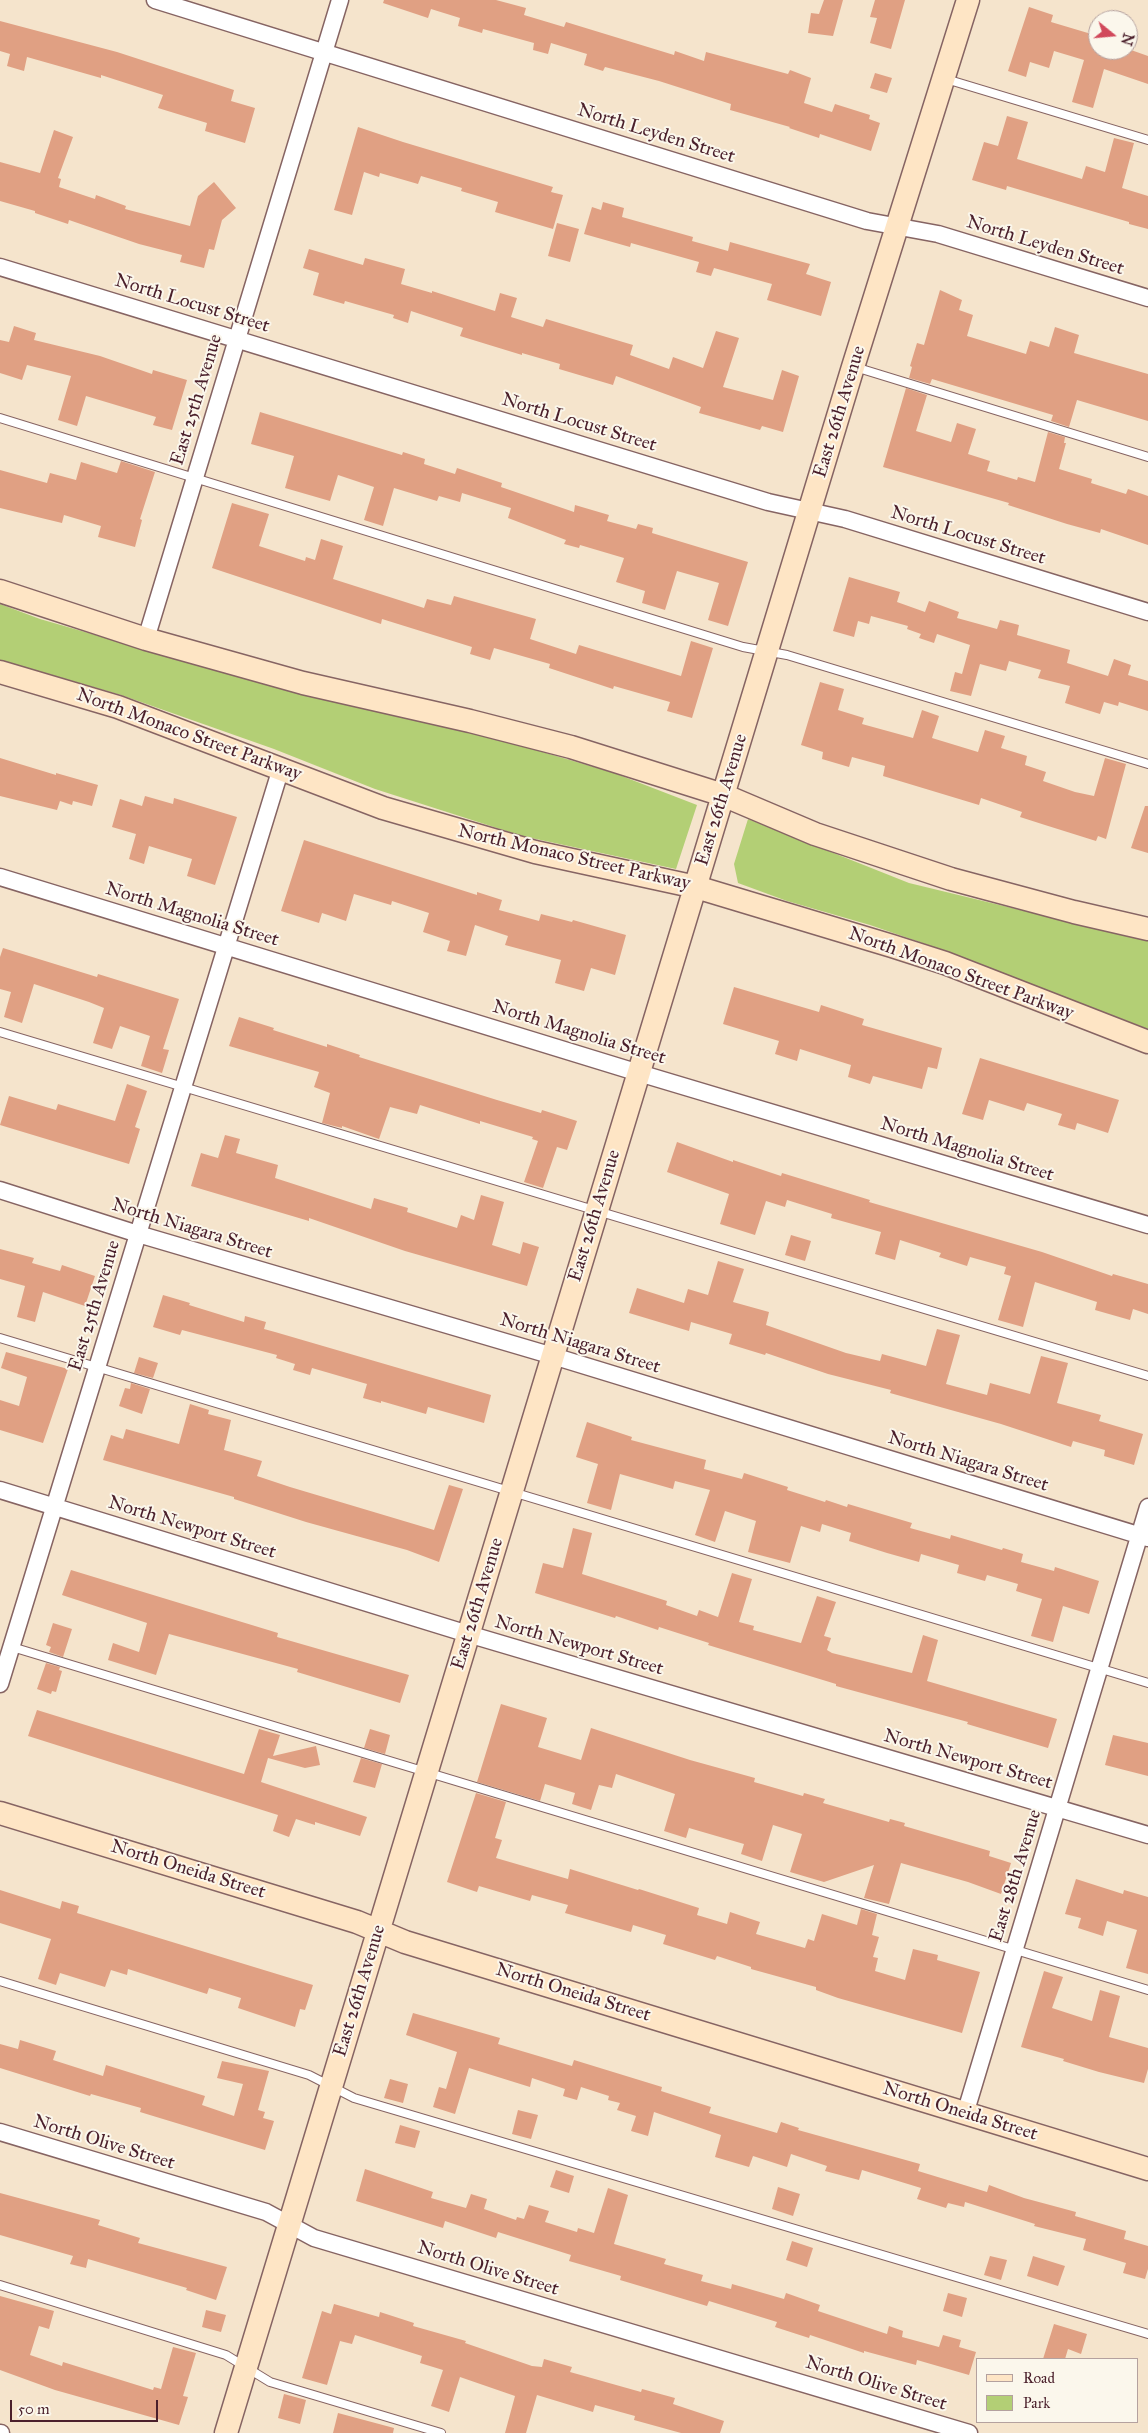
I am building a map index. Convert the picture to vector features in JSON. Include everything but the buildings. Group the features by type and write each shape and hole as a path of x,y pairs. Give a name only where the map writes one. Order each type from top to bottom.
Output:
{"street":[{"name":"North Leyden Street","path":"155,0 867,221 938,234 1148,298"},
{"name":"East 25th Avenue","path":"146,639 340,0"},
{"name":"East 26th Avenue","path":"226,2433 853,367 968,0"},
{"name":"North Locust Street","path":"0,267 768,502 845,519 1148,612"},
{"path":"0,591 146,639 303,683 470,721 571,747 723,795 815,834 951,879 1074,912 1148,929"},
{"name":"North Monaco Street Parkway","path":"0,672 118,707 383,808 535,852 696,886 945,963 1148,1042"},
{"name":"East 25th Avenue","path":"0,1684 281,768"},
{"name":"North Magnolia Street","path":"0,877 1148,1225"},
{"name":"North Niagara Street","path":"0,1190 138,1234 553,1356 1144,1537"},
{"name":"North Newport Street","path":"0,1490 468,1634 1148,1835"},
{"name":"East 28th Avenue","path":"965,2114 1100,1668 1144,1537 1148,1507"},
{"name":"North Oneida Street","path":"0,1812 357,1922 414,1945 1148,2169"},
{"name":"North Olive Street","path":"0,2132 266,2212 314,2238 969,2433"}],"lane":[{"path":"944,78 1148,140"},
{"path":"853,367 1148,457"},
{"path":"0,418 743,647 787,655 1148,764"},
{"path":"0,1032 1148,1376"},
{"path":"0,1338 1148,1683"},
{"path":"12,1646 1148,1990"},
{"path":"0,1981 309,2075 363,2101 1148,2334"},
{"path":"0,2284 226,2355 270,2382 441,2433"}],"green space":[{"path":"0,604 40,619 244,678 478,733 614,773 697,805 676,869 522,836 375,789 274,749 121,695 0,660"},
{"path":"748,819 909,883 1148,941 1148,1029 940,949 870,925 787,901 738,883 734,864"}]}
